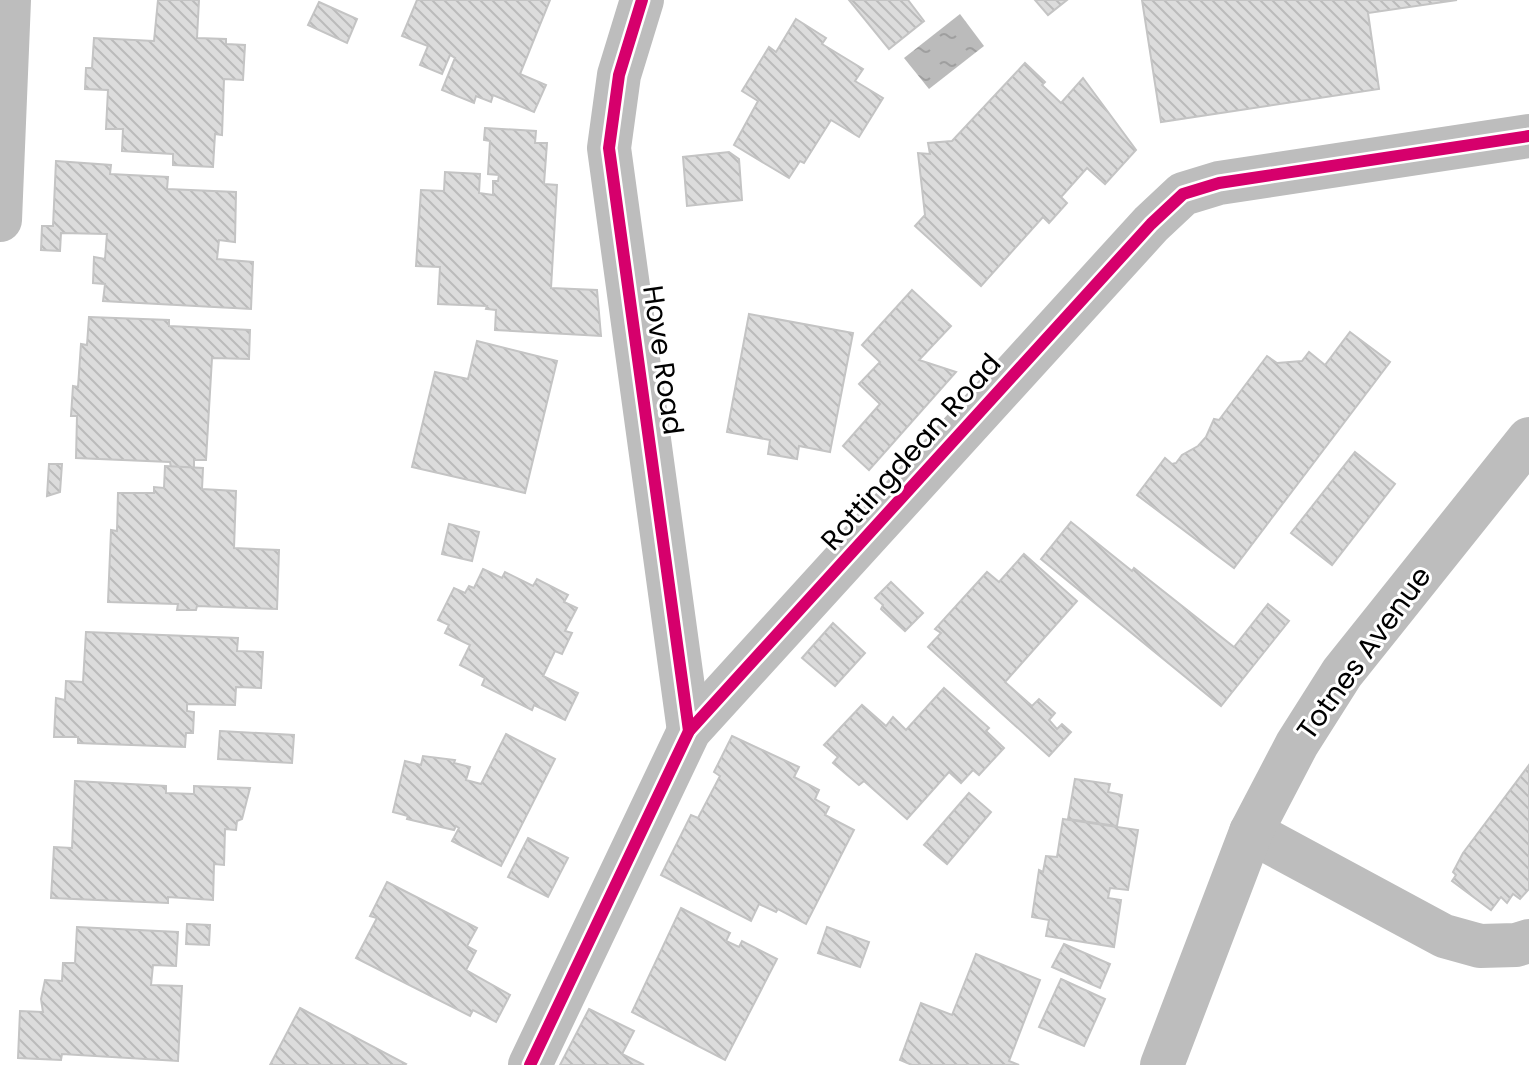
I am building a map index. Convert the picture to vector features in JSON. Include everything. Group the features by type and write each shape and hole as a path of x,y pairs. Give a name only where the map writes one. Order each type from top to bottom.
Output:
{"street":[{"path":"0,220 9,0"},
{"name":"Hove Road","path":"642,0 619,75 609,148 689,731"},
{"name":"Rottingdean Road","path":"530,1065 689,731 1151,224 1183,194 1219,183 1529,136"},
{"name":"Totnes Avenue","path":"1162,1065 1251,832 1297,744 1342,673 1529,439"},
{"path":"1251,832 1444,936 1480,946 1516,945 1529,941"}],"water":[{"path":"960,14 984,46 929,89 904,58"}],"building":[{"path":"158,0 199,0 197,38 226,39 226,44 245,45 243,80 224,79 222,135 215,134 213,167 173,165 173,154 122,151 123,129 106,129 108,90 85,89 86,68 92,68 94,38 154,41"},
{"path":"417,0 550,0 520,74 546,85 534,112 493,95 491,102 476,96 474,103 442,90 455,58 450,55 442,74 420,65 428,46 402,36"},
{"path":"849,0 908,0 924,21 889,49"},
{"path":"1035,0 1067,0 1048,15"},
{"path":"1142,0 1457,0 1368,13 1379,89 1161,122"},
{"path":"319,2 357,19 347,43 308,25"},
{"path":"796,19 826,38 822,44 863,69 855,81 883,98 859,137 831,120 804,163 800,161 789,178 734,145 758,101 742,91 769,47 776,52"},
{"path":"1025,63 1061,103 1083,78 1136,150 1105,184 1087,168 1061,197 1067,203 1049,223 1043,217 981,286 915,226 925,215 918,153 930,154 928,143 952,141"},
{"path":"485,128 536,131 535,143 547,143 544,184 557,185 551,288 597,290 601,336 495,330 496,310 486,309 487,306 438,304 440,267 416,266 421,190 444,191 445,172 480,174 479,193 493,195 493,181 498,181 499,175 488,174 490,141 484,140"},
{"path":"729,152 739,159 742,200 687,206 683,157"},
{"path":"56,161 111,165 110,174 168,177 167,189 236,192 235,242 219,240 217,259 253,262 251,309 103,301 105,284 93,283 94,257 105,259 107,234 61,233 60,251 41,250 42,226 53,226"},
{"path":"912,290 951,326 919,360 956,372 869,470 843,446 880,404 859,384 880,362 862,345"},
{"path":"749,314 853,333 830,452 799,446 797,459 768,454 770,440 727,432"},
{"path":"89,317 169,320 169,326 250,330 249,359 212,358 206,460 194,460 194,468 171,467 170,462 76,458 77,416 71,416 73,386 78,387 81,344 87,345"},
{"path":"1350,332 1390,362 1234,568 1137,495 1165,458 1172,464 1176,463 1182,455 1198,446 1214,419 1219,420 1267,356 1277,363 1302,361 1309,352 1325,365"},
{"path":"477,341 557,361 525,493 412,467 435,372 468,379"},
{"path":"1355,452 1395,484 1332,565 1291,533"},
{"path":"49,464 62,464 60,492 47,496"},
{"path":"165,466 203,468 202,489 236,491 234,548 279,550 277,609 197,606 196,610 177,610 178,604 108,602 111,530 117,531 118,493 154,493 154,487 164,488"},
{"path":"1071,522 1234,647 1268,604 1289,621 1221,706 1041,559"},
{"path":"449,524 479,532 472,561 442,554"},
{"path":"1024,554 1077,601 1005,682 1032,706 1039,699 1055,713 1049,720 1057,729 1062,724 1071,732 1049,756 928,647 941,633 935,629 987,572 999,582"},
{"path":"483,569 502,578 505,572 533,586 537,579 568,595 564,602 577,608 565,631 572,633 562,654 555,651 543,676 578,693 565,720 534,705 532,710 482,685 485,678 460,665 470,645 445,633 449,625 438,620 454,588 465,593 469,586 474,588"},
{"path":"891,582 923,613 905,631 881,609 883,605 875,598"},
{"path":"833,623 865,653 835,686 802,658"},
{"path":"86,632 238,638 237,651 263,652 261,688 236,687 235,705 187,704 187,711 194,712 193,733 186,733 185,747 78,743 78,737 54,737 56,698 65,700 66,681 83,682"},
{"path":"944,688 989,728 986,731 1004,748 979,775 973,770 961,783 949,772 907,819 864,781 859,785 833,763 838,757 824,745 862,705 886,726 893,717 906,730"},
{"path":"220,731 294,735 292,763 218,759"},
{"path":"506,734 555,759 501,866 452,841 459,828 456,826 454,830 407,819 408,816 393,812 405,761 421,765 423,756 455,760 454,763 470,767 466,780 481,784"},
{"path":"732,736 799,767 794,777 819,790 815,799 829,807 825,815 854,830 806,924 778,909 776,912 759,904 751,921 661,875 691,815 698,818 720,776 714,772"},
{"path":"1529,765 1529,889 1520,899 1513,894 1507,903 1501,897 1491,910 1452,881 1456,875 1453,872 1463,853"},
{"path":"1075,779 1110,784 1108,792 1122,795 1117,826 1068,819"},
{"path":"75,781 166,786 166,793 194,794 194,786 250,788 236,830 225,829 224,865 214,864 213,900 168,897 168,903 51,898 54,847 72,848"},
{"path":"969,793 991,812 947,864 924,845"},
{"path":"1063,819 1138,830 1128,890 1110,888 1108,898 1121,900 1114,947 1046,936 1049,920 1032,917 1039,870 1043,872 1046,856 1057,857"},
{"path":"528,838 568,858 548,897 508,877"},
{"path":"387,882 477,928 467,946 476,951 466,970 510,995 496,1022 473,1010 470,1016 356,958 377,918 370,916"},
{"path":"681,908 730,933 726,941 739,947 742,941 777,959 725,1060 632,1012"},
{"path":"187,924 210,925 209,945 186,944"},
{"path":"77,927 178,932 176,966 153,965 151,985 182,986 178,1061 62,1054 61,1060 18,1058 20,1011 43,1012 41,999 45,980 62,981 63,963 75,963"},
{"path":"827,927 869,942 860,967 818,953"},
{"path":"1064,944 1110,964 1100,988 1052,967"},
{"path":"976,954 1040,980 1009,1061 1019,1065 912,1065 900,1060 921,1003 952,1015"},
{"path":"1061,979 1105,999 1084,1046 1039,1027"},
{"path":"300,1008 406,1064 270,1065"},
{"path":"589,1009 634,1031 622,1054 644,1065 560,1065"}],"cycle path":[{"path":"642,0 619,75 609,148 689,731"},
{"path":"530,1065 689,731 1151,224 1183,194 1219,183 1529,136"}]}
